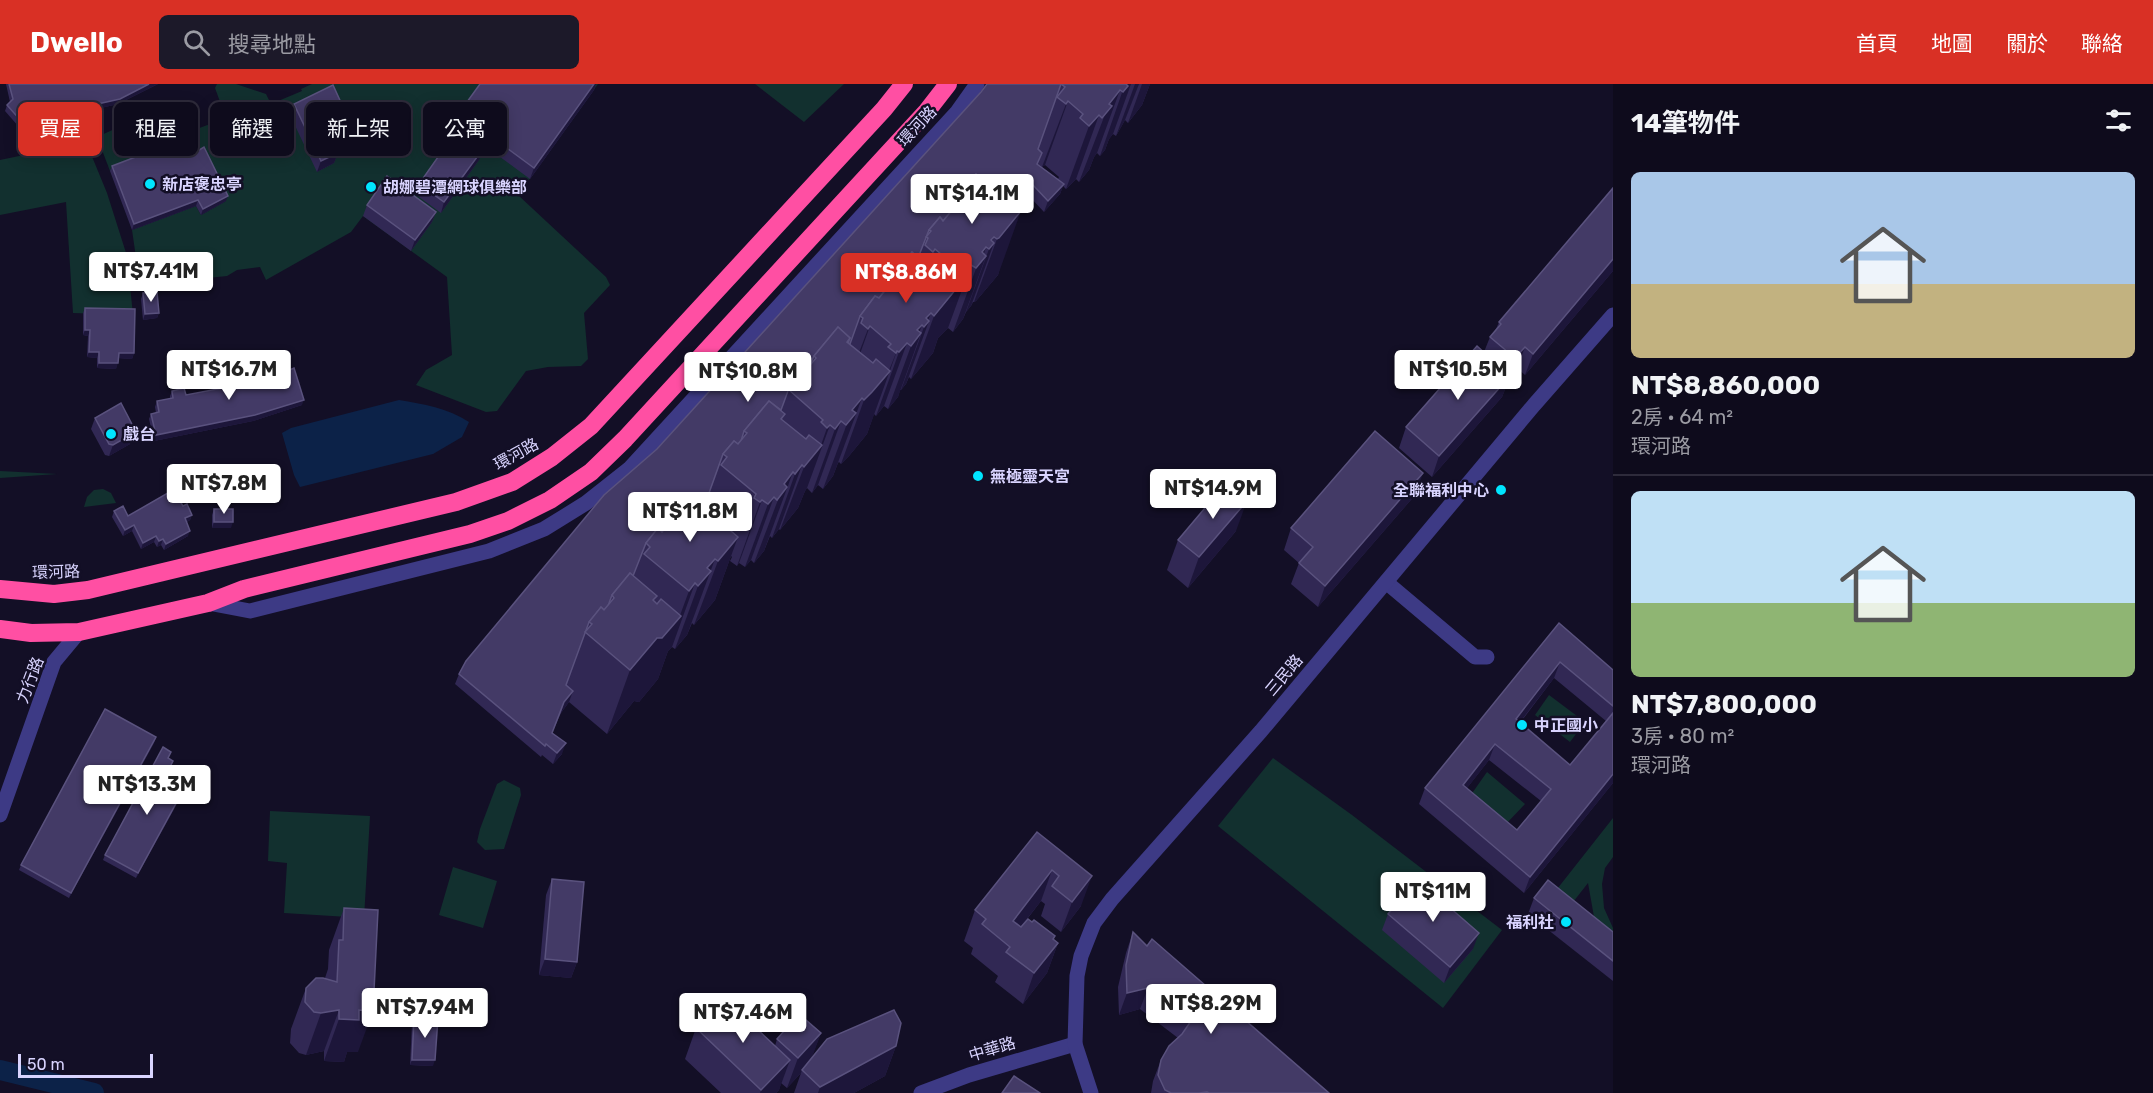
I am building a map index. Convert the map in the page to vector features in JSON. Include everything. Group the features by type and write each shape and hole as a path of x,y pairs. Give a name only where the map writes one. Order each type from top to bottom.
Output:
{"highway":[{"name":"環河路","path":"0,589 54,594 88,590 456,502 512,482 552,457 591,426 884,109 904,84"},
{"name":"環河路","path":"0,629 32,633 79,632 208,603 244,589 470,534 508,521 550,500 591,472 625,439 927,111 948,84"}],"street":[{"name":"環河路","path":"208,603 249,611 489,552 544,529 586,503 629,469 957,112 977,84"},
{"name":"三民路","path":"1091,1093 1075,1044 1077,976 1081,956 1094,923 1112,899 1261,731 1613,315"},
{"path":"1386,582 1475,657 1487,657"},
{"name":"力行路","path":"0,815 54,662 79,632"},
{"name":"中華路","path":"921,1093 969,1075 1075,1044"}],"green space":[{"path":"217,84 236,84 266,94 270,102 220,102 215,88"},
{"path":"312,84 598,84 518,195 606,277 610,285 584,313 588,359 581,366 548,367 526,371 497,411 486,412 416,385 426,370 452,355 447,277 363,216 351,232 266,280 260,267 237,270 227,276 140,285 132,230 196,206 201,215 226,201 200,149 198,152 198,129 210,124 210,156 294,156 294,102 276,102 302,91 301,89"},
{"path":"755,84 844,84 804,122"},
{"path":"114,129 114,156 195,156 110,171 102,150 102,135"},
{"path":"19,156 92,156 107,193 127,256 133,315 73,313 66,202 0,215 0,160"},
{"path":"0,471 57,474 0,478"},
{"path":"103,489 111,493 116,503 84,507 87,497 94,490"},
{"path":"1549,695 1585,722 1570,742 1535,715"},
{"path":"1273,758 1352,815 1502,930 1443,1008 1218,826"},
{"path":"1487,772 1525,804 1505,825 1468,799"},
{"path":"504,780 520,788 521,795 504,849 485,850 477,842 480,829 497,784"},
{"path":"270,811 370,816 364,918 284,913 287,863 268,861"},
{"path":"1613,818 1613,857 1605,868 1602,884 1604,908 1613,928 1613,951 1596,928 1588,883 1566,911 1550,898"},
{"path":"453,867 497,881 483,928 439,915"}],"water":[{"path":"399,400 444,410 469,422 462,437 433,454 300,487 294,475 282,433 291,428"}],"building":[{"path":"9,84 149,84 120,99 102,103 18,102 18,118 7,105 13,99"},
{"path":"480,84 594,84 534,168 507,148 507,102 467,102"},
{"path":"987,84 1061,84 1038,149 1042,153 1037,164 1064,184 1048,201 1031,183 1013,205 976,174 955,200 950,213 943,221 940,217 929,230 918,258 912,252 890,279 879,298 875,296 860,316 850,344 848,343 850,338 838,327 814,356 806,370 802,367 792,380 781,410 769,401 744,431 741,441 738,444 734,441 723,454 705,509 688,494 669,517 662,532 658,528 646,543 633,576 630,573 612,595 608,606 604,610 601,607 589,622 566,685 573,691 564,702 552,733 566,743 557,753 546,744 545,746 459,674 466,661 604,495 657,449"},
{"path":"1061,84 1126,84 1128,86 1123,92 1120,90 1109,104 1112,106 1102,118 1099,115 1089,126 1080,118 1083,114 1068,101 1066,104 1057,97 1065,87"},
{"path":"333,85 341,102 306,102 306,129 294,104"},
{"name":"新店褒忠亭","path":"204,147 228,196 203,209 198,200 134,224 112,166 138,156 198,156 198,151"},
{"path":"319,156 332,156 321,161"},
{"path":"439,156 478,156 444,202 419,184"},
{"path":"976,174 1021,211 999,238 994,237 991,240 994,243 982,252 986,256 976,268 971,265 960,276 953,269 955,266 935,249 933,252 925,245 928,238 926,237 940,217 943,221 958,203 955,200"},
{"path":"387,176 436,212 415,240 367,205"},
{"path":"1613,188 1613,259 1533,354 1525,347 1515,358 1490,337 1501,324 1499,322"},
{"path":"912,252 923,262 919,266 941,284 944,279 956,289 934,316 931,313 926,318 929,321 917,330 921,333 911,346 907,343 896,353 888,347 891,344 870,326 868,329 861,323 863,318 860,316 875,296 879,298 893,281 890,279"},
{"path":"157,292 159,313 145,314 143,293"},
{"path":"85,308 135,309 134,353 119,353 118,363 99,363 99,352 89,352 90,330 85,330"},
{"path":"838,327 850,338 847,342 873,363 876,359 890,371 852,410 856,413 846,425 841,421 835,429 830,425 827,428 821,422 823,420 789,390 795,383 792,380 802,367 806,370 816,358 814,356"},
{"path":"1477,346 1510,376 1439,456 1406,427"},
{"path":"285,364 287,371 294,368 304,400 255,415 156,435 151,414 159,412 157,401 173,398 172,391 184,388 186,395 249,383 246,376"},
{"path":"769,401 785,414 781,419 806,439 809,435 822,445 804,467 802,465 795,474 793,472 784,484 787,487 777,500 774,497 768,504 754,498 756,494 721,465 727,457 723,454 734,441 738,444 747,433 744,431"},
{"path":"121,403 135,430 134,433 113,445 109,444 95,418"},
{"path":"1375,431 1423,473 1325,586 1299,563 1313,547 1291,528"},
{"path":"1226,483 1247,501 1199,557 1178,540"},
{"path":"173,490 183,506 187,504 192,515 185,518 190,531 166,544 163,539 159,541 156,536 143,543 134,525 125,530 114,511 123,506 128,516"},
{"path":"688,494 738,537 718,561 715,559 707,568 711,571 698,586 695,583 689,591 644,554 650,547 646,543 658,528 662,532 672,519 669,517"},
{"path":"214,509 233,509 233,522 214,522"},
{"path":"630,573 657,596 653,600 657,604 661,599 681,616 662,638 657,638 630,670 585,632 592,624 589,622 601,607 604,610 614,598 612,595"},
{"path":"1559,623 1613,670 1613,706 1560,662 1516,719 1570,765 1613,713 1613,774 1530,877 1425,788","holes":["1495,744 1551,789 1517,830 1463,785"]},
{"path":"105,709 156,737 71,893 21,865"},
{"path":"163,747 171,752 168,758 173,761 166,775 186,785 138,873 105,855"},
{"path":"1037,832 1092,876 1072,902 1052,886 1059,876 1052,870 1013,921 1021,927 1028,919 1032,922 1034,920 1055,936 1053,939 1058,943 1034,973 1006,952 1010,947 982,924 986,919 975,910"},
{"path":"552,879 584,882 577,962 545,959"},
{"path":"1417,879 1479,933 1450,967 1388,914"},
{"path":"1548,880 1613,932 1613,961 1534,898"},
{"path":"344,908 378,910 373,1011 359,1010 359,1020 339,1019 339,1010 314,1012 305,1002 306,988 316,978 337,982 339,940 343,940"},
{"path":"1133,932 1147,946 1152,939 1329,1093 1171,1093 1165,1090 1158,1075 1161,1060 1169,1046 1182,1034 1191,1021 1148,988 1127,993 1126,965"},
{"path":"724,998 790,1060 761,1090 696,1028"},
{"path":"894,1010 901,1023 896,1046 820,1087 802,1070 827,1039"},
{"path":"799,1014 821,1033 798,1058 777,1039"},
{"path":"414,1018 438,1018 435,1060 412,1060"},
{"path":"1014,1076 1040,1093 1002,1093"}],"waterway":[{"path":"0,1070 94,1093"}],"place":[{"name":"新店褒忠亭","path":"150,184"},
{"name":"胡娜碧潭網球俱樂部","path":"371,187"},
{"name":"戲台","path":"111,434"},
{"name":"無極靈天宮","path":"978,476"},
{"name":"全聯福利中心","path":"1501,490"},
{"name":"中正國小","path":"1522,725"},
{"name":"福利社","path":"1566,922"}]}
